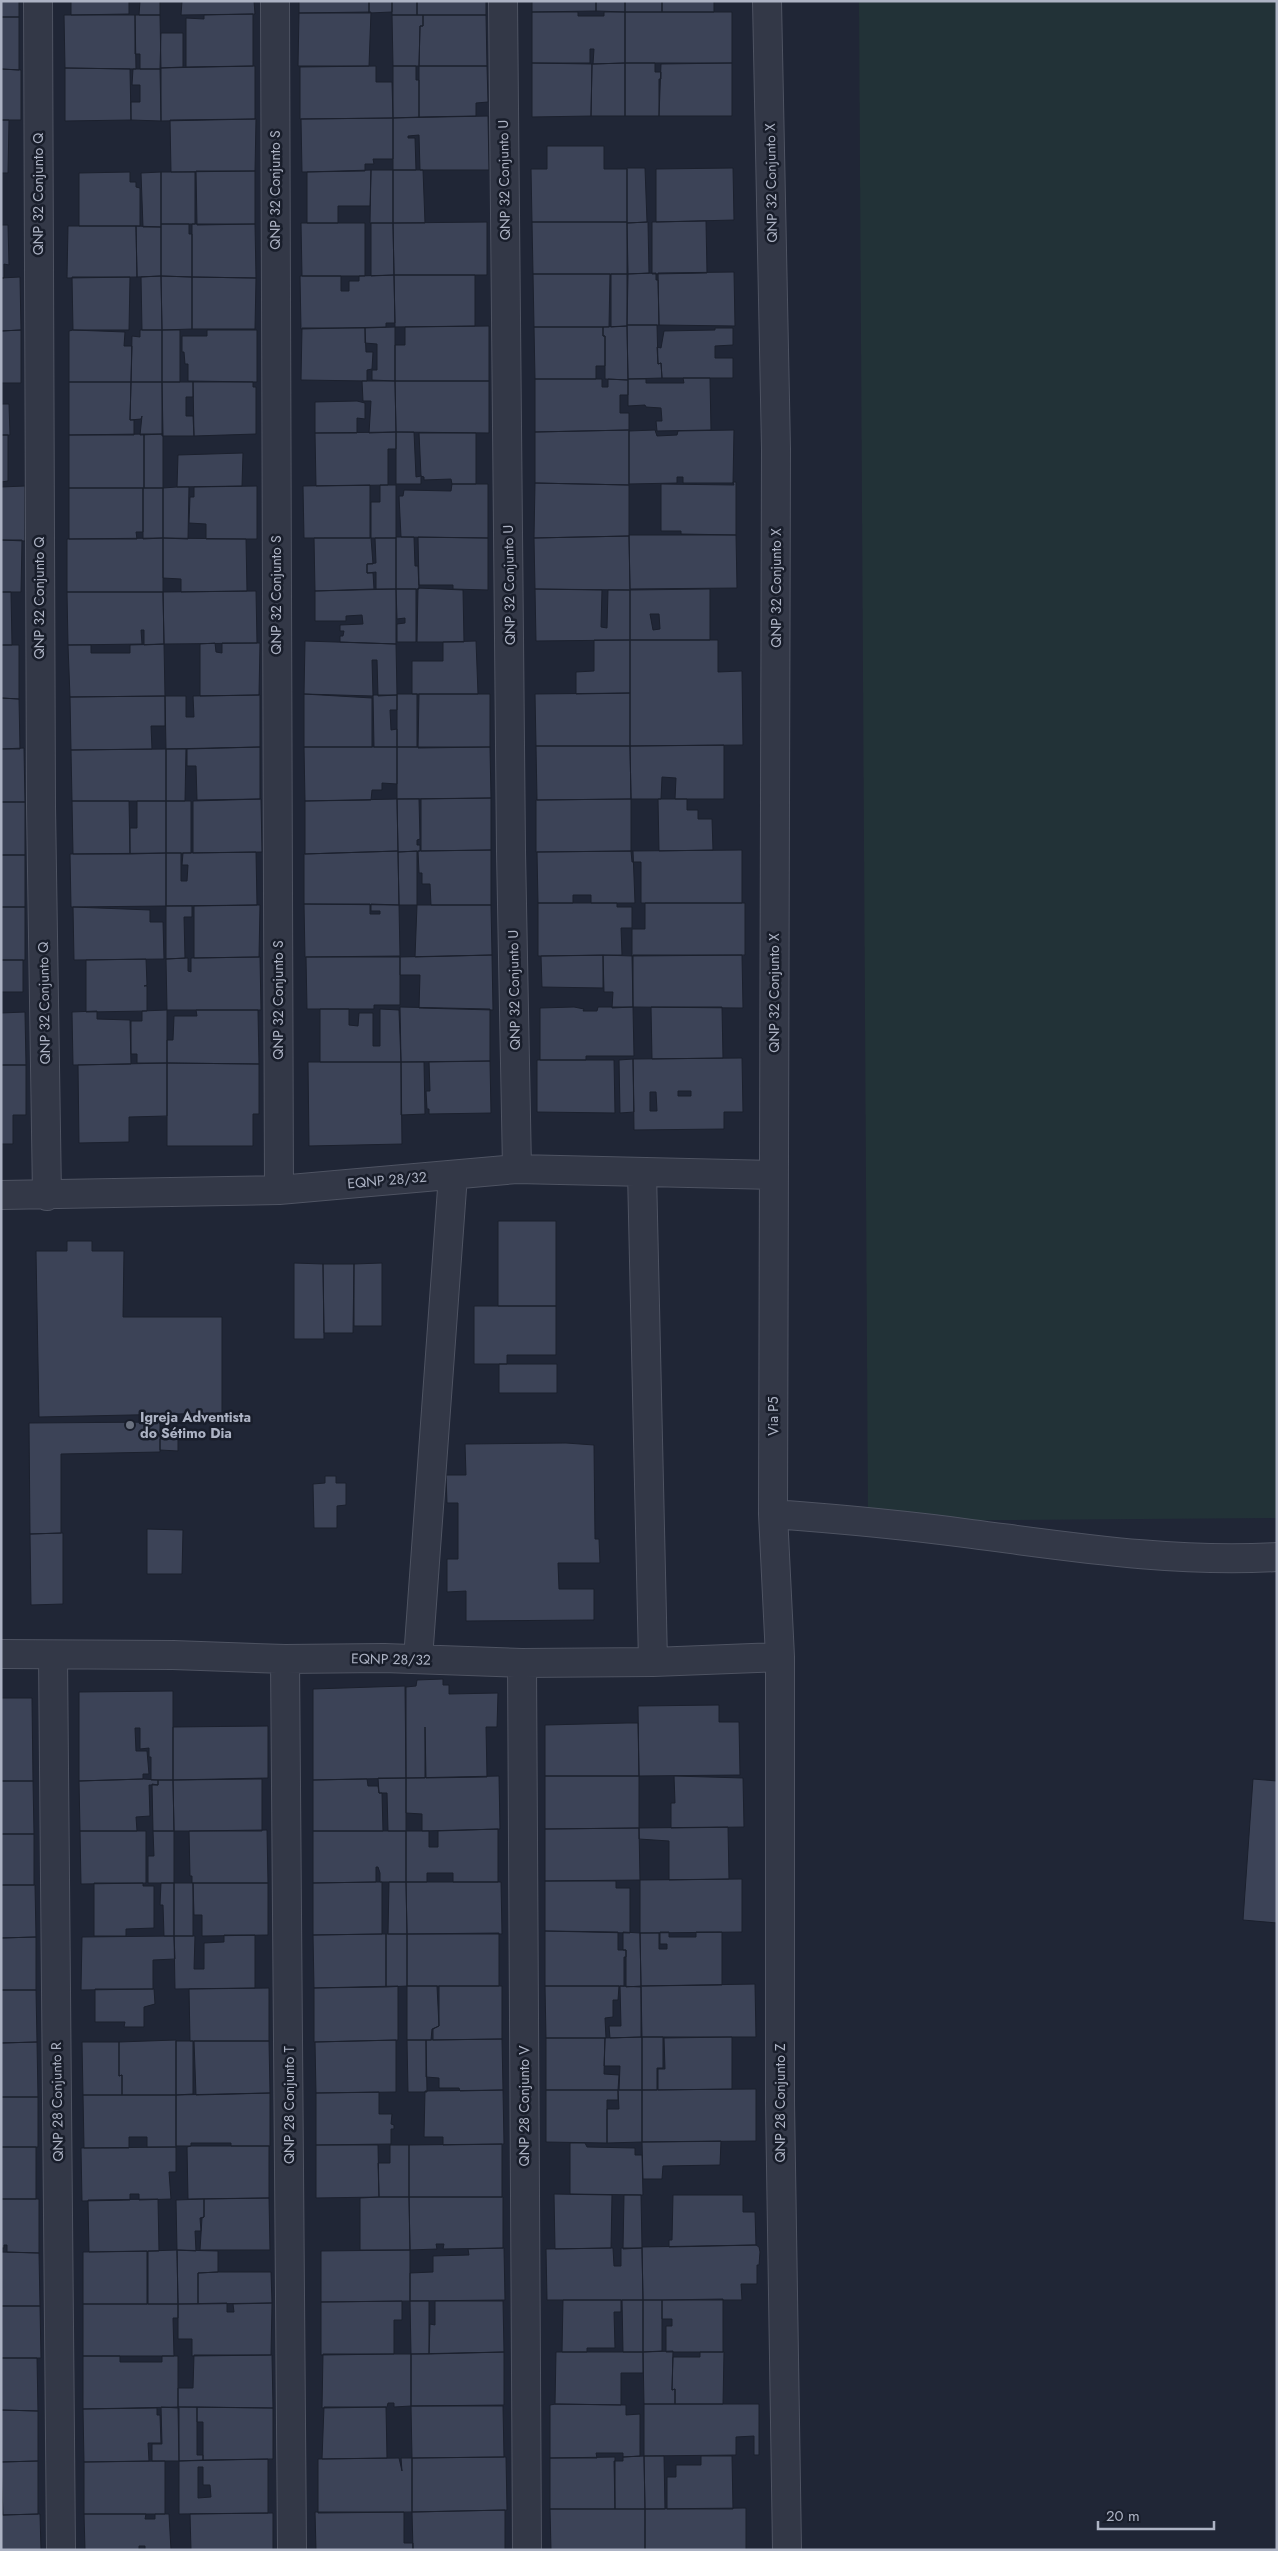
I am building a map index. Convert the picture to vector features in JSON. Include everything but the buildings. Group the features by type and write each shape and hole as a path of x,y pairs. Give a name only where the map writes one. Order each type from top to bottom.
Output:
{"street":[{"name":"QNP 32 Conjunto Q","path":"38,1 41,806 47,1196"},
{"name":"QNP 32 Conjunto S","path":"275,1 279,1190"},
{"name":"QNP 32 Conjunto U","path":"503,1 511,841 517,1169"},
{"name":"QNP 32 Conjunto X","path":"767,1 776,449 774,1175"},
{"name":"EQNP 28/32","path":"1,1195 47,1196 279,1190 517,1169 774,1175"},
{"path":"642,1172 652,1662"},
{"path":"418,1659 453,1175"},
{"name":"Via P5","path":"774,1175 773,1514 780,1656"},
{"path":"773,1514 868,1521 1120,1554 1248,1559 1277,1557"},
{"name":"EQNP 28/32","path":"1,1654 173,1654 285,1660 418,1659 522,1663 652,1662 780,1656"},
{"name":"QNP 28 Conjunto R","path":"53,1655 61,2550"},
{"name":"QNP 28 Conjunto Z","path":"780,1656 780,2102 787,2550"},
{"name":"QNP 28 Conjunto T","path":"285,1660 292,2550"},
{"name":"QNP 28 Conjunto V","path":"522,1663 527,2550"}],"shaded area":[{"path":"859,1 1277,1 1277,1518 868,1521"}],"place":[{"name":"Igreja Adventista do Sétimo Dia","path":"130,1425"}]}
